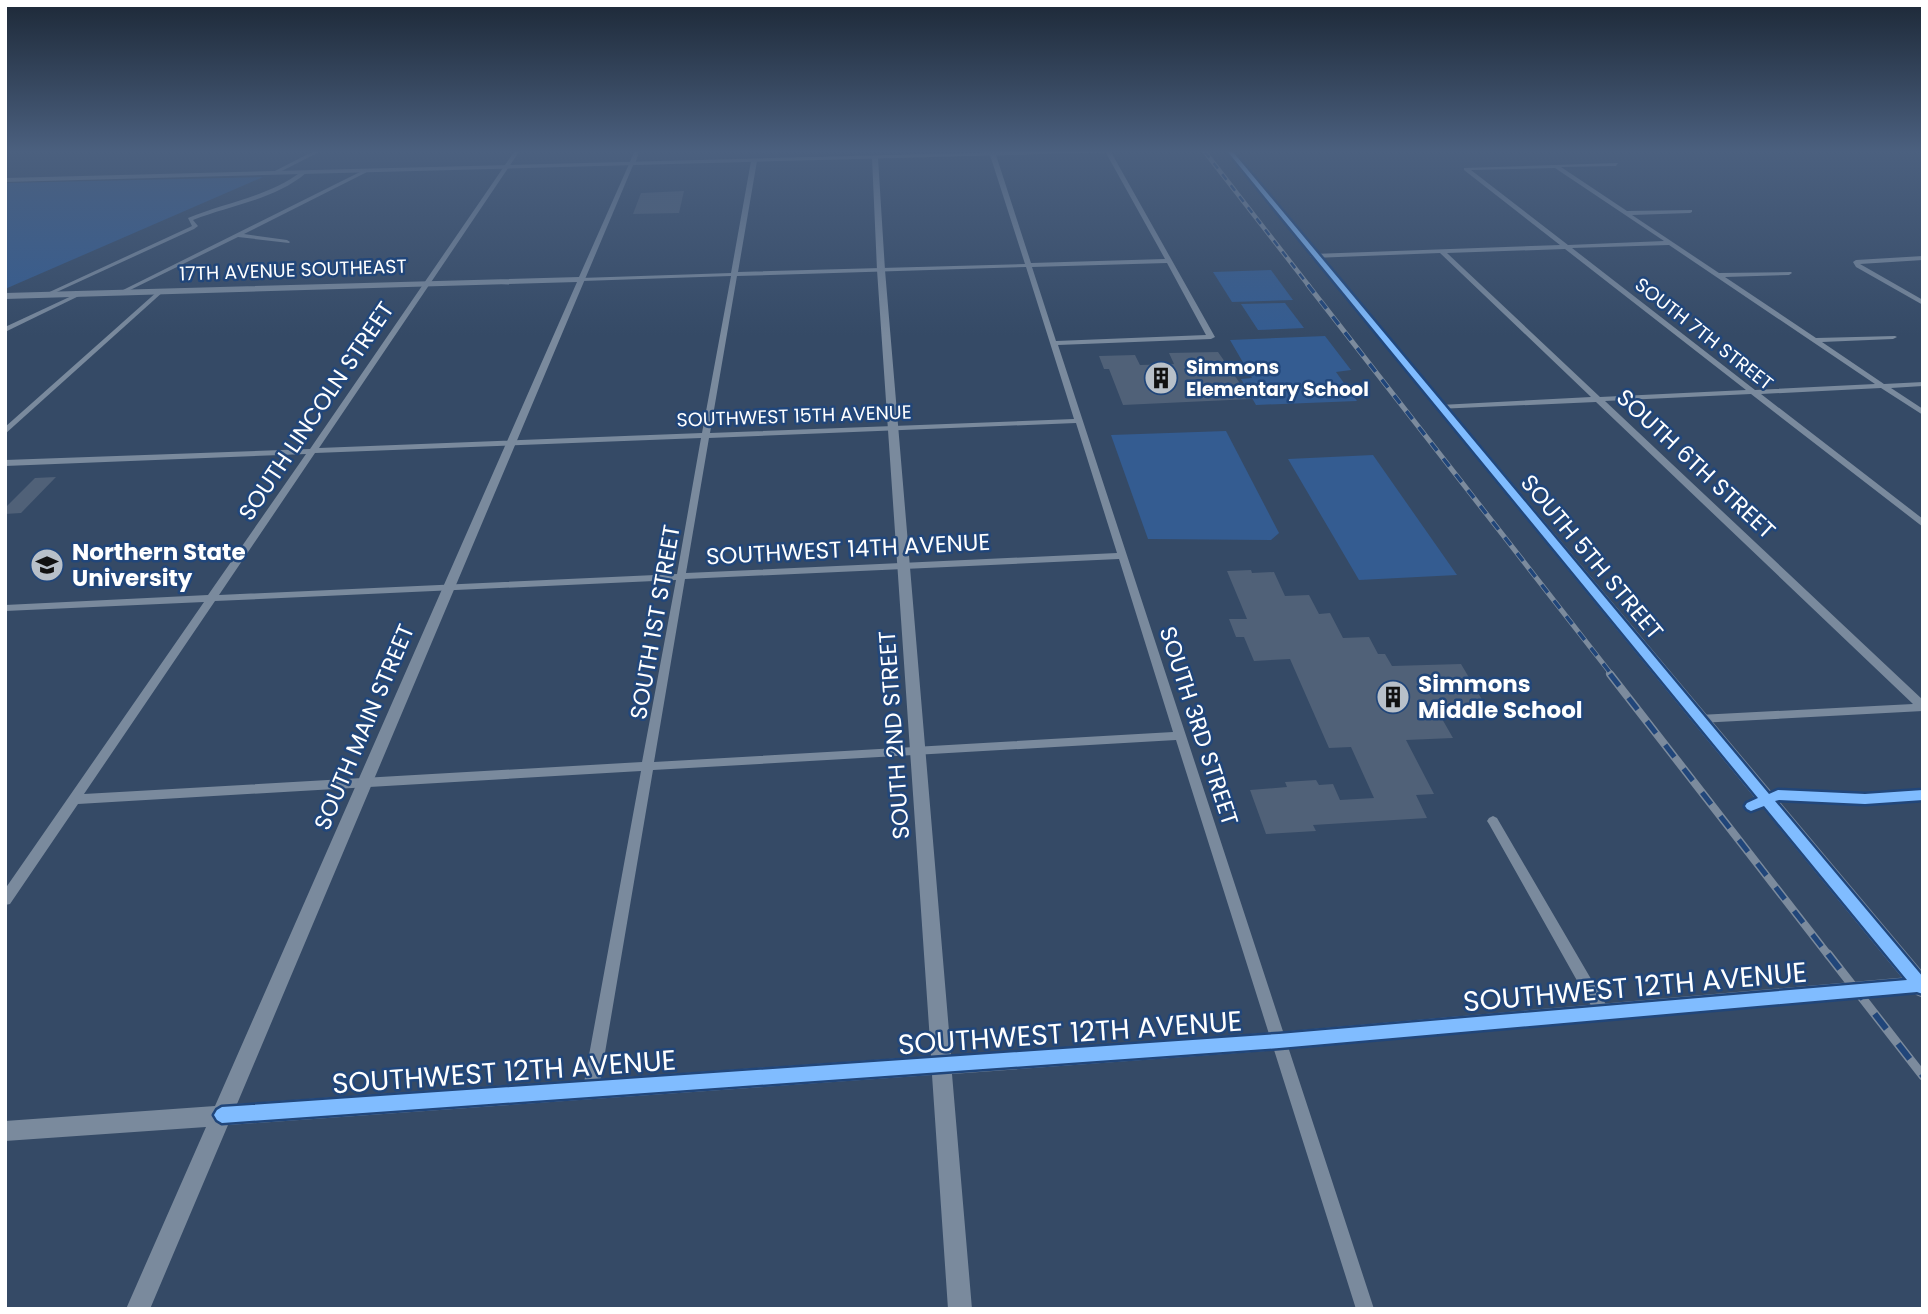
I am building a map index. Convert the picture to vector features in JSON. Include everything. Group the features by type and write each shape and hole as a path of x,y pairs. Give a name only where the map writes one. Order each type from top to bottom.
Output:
{"main road":[{"name":"SOUTH 5TH STREET","path":"1280,213 1922,987"}],"street":[{"path":"46,295 192,228 195,226 190,219 202,213"},
{"path":"122,292 283,213"},
{"name":"SOUTH LINCOLN STREET","path":"5,900 474,213"},
{"name":"SOUTH MAIN STREET","path":"138,1309 610,213"},
{"name":"SOUTH 1ST STREET","path":"591,1088 745,213"},
{"name":"SOUTH 2ND STREET","path":"878,213 960,1309"},
{"name":"SOUTH 3RD STREET","path":"1012,213 1365,1309"},
{"path":"1053,343 1211,337 1143,213"},
{"name":"SOUTH 7TH STREET","path":"1522,213 1923,524"},
{"path":"1626,213 1923,413"},
{"path":"239,236 287,242"},
{"path":"1314,256 1670,243"},
{"name":"SOUTH 6TH STREET","path":"1441,251 1923,707"},
{"path":"1923,258 1856,262 1858,266 1923,303"},
{"path":"582,279 1169,261"},
{"path":"1718,275 1789,273"},
{"name":"17TH AVENUE SOUTHEAST","path":"5,296 582,279"},
{"path":"5,432 161,291"},
{"path":"5,330 80,294"},
{"path":"1814,340 1893,337"},
{"path":"1440,407 1923,384"},
{"name":"SOUTHWEST 15TH AVENUE","path":"5,463 1078,421"},
{"name":"SOUTHWEST 14TH AVENUE","path":"5,608 1122,555"},
{"path":"1699,719 1923,707"},
{"path":"75,799 1180,736"},
{"path":"1493,821 1603,1013"},
{"name":"SOUTHWEST 12TH AVENUE","path":"5,1131 1279,1041 1922,987"}],"shaded area":[{"path":"5,213 179,213 5,289"},
{"path":"1271,270 1293,300 1232,302 1213,272"},
{"path":"1285,303 1304,328 1258,330 1241,304"},
{"path":"1325,336 1351,370 1336,372 1357,401 1256,405 1241,379 1252,378 1230,340"},
{"path":"1226,431 1279,533 1271,540 1148,539 1111,435"},
{"path":"1373,455 1457,575 1359,580 1288,459"}],"building":[{"name":"Simmons Elementary School","path":"1218,352 1251,399 1123,405 1109,369 1104,369 1099,356 1135,355 1140,365 1174,364 1169,353"},
{"path":"56,477 21,513 5,514 5,508 35,478"},
{"name":"Simmons Middle School","path":"1251,570 1252,573 1274,572 1285,596 1309,595 1319,614 1330,613 1343,638 1369,637 1378,654 1385,654 1392,666 1461,664 1487,708 1437,710 1453,738 1406,740 1434,794 1416,795 1427,818 1313,825 1316,831 1266,834 1250,790 1287,787 1285,782 1316,780 1319,785 1333,784 1340,800 1374,798 1351,747 1329,748 1290,659 1254,661 1244,637 1236,637 1229,619 1247,619 1227,571"}],"railway":[{"path":"1253,213 1309,286"},
{"path":"1308,285 1612,675"},
{"path":"1610,674 1829,956"},
{"path":"1828,954 1923,1076"}],"cycle path":[{"path":"1281,213 1923,988"},
{"path":"1751,806 1778,795 1865,799 1923,795"},
{"path":"222,1115 1279,1041 1920,985"}],"place":[{"name":"Simmons Elementary School","path":"1161,378"},
{"name":"Northern State University","path":"47,565"},
{"name":"Simmons Middle School","path":"1393,697"}]}
